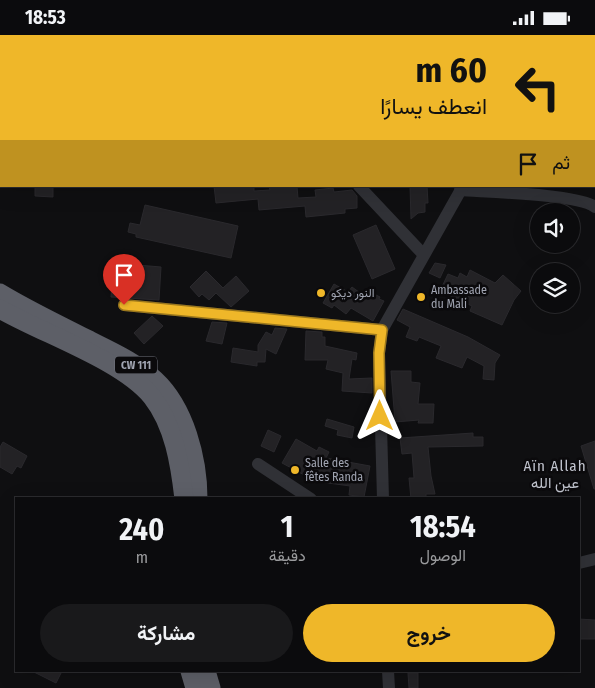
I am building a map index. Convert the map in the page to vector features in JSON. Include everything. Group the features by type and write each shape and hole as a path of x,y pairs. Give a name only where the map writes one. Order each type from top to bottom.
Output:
{"highway":[{"name":"CW 111","path":"0,293 135,364 156,381 176,408 188,437 198,483 198,497"},
{"name":"CW 111","path":"0,309 134,379 153,399 175,446 184,497"},
{"path":"190,672 195,688"},
{"path":"206,672 211,688"}],"street":[{"path":"360,187 424,254"},
{"path":"383,497 379,353 382,330 461,188 568,199 589,202 595,207"},
{"path":"124,305 382,330"},
{"path":"258,464 308,497"},
{"path":"580,563 595,559"},
{"path":"388,672 389,688"}],"building":[{"path":"35,187 53,187 53,197 35,196"},
{"path":"214,187 254,187 254,191 270,190 269,187 297,187 298,198 316,197 315,190 333,188 334,192 352,190 357,196 357,208 345,209 345,213 306,217 305,206 259,210 258,199 216,203"},
{"path":"410,187 427,187 428,203 425,203 425,212 418,213 411,219"},
{"path":"145,205 238,226 231,258 136,237 136,234 128,232 130,223 140,225"},
{"path":"376,225 395,269 372,279 353,235"},
{"path":"114,263 161,267 159,300 111,297"},
{"path":"435,263 446,265 440,278 429,273"},
{"path":"470,270 495,283 503,275 521,291 514,300 502,325 470,311 472,306 440,291 448,274 458,278 460,273 467,277"},
{"path":"206,271 223,288 236,276 249,291 231,307 216,293 209,300 202,294 199,297 190,287"},
{"path":"334,284 348,292 352,287 367,298 370,292 380,297 379,299 384,301 373,321 351,308 346,314 334,305 332,308 323,303"},
{"path":"403,309 468,337 500,355 495,363 494,380 483,379 484,366 467,357 462,368 436,358 441,346 419,337 417,341 406,337 410,327 397,320"},
{"path":"152,316 163,326 144,344 134,333"},
{"path":"212,322 227,323 222,344 206,341"},
{"path":"275,328 287,329 276,354 266,349 265,362 257,362 257,366 231,362 233,348 258,352 258,345 266,332 272,335"},
{"path":"306,331 322,332 322,337 325,337 325,346 357,353 356,360 352,359 349,379 372,378 372,393 342,391 343,373 326,369 328,360 305,360"},
{"path":"391,371 411,371 411,382 420,383 418,404 434,404 433,423 418,423 419,420 395,422"},
{"path":"327,419 354,427 352,438 337,435 338,430 325,426"},
{"path":"268,430 281,436 274,452 261,446"},
{"path":"473,433 473,437 483,437 483,446 428,447 435,494 426,494 426,497 411,497 409,478 414,478 412,453 402,454 400,438"},
{"path":"296,439 317,451 319,447 329,452 326,458 370,466 364,497 349,495 350,486 307,480 308,477 282,463"},
{"path":"595,441 595,489 594,489 581,446"},
{"path":"3,442 27,456 21,468 17,466 12,474 0,467 0,447"},
{"path":"580,619 595,620 595,639 580,639"},
{"path":"34,672 62,672 56,683"},
{"path":"408,673 418,673 418,688 409,688"}],"place":[{"name":"النور ديكو","path":"321,293"},
{"name":"Ambassade du Mali","path":"421,297"},
{"name":"Salle des fêtes Randa","path":"295,470"}],"district":[{"name":"Aïn Allah عين الله","path":"555,474"}],"route":[{"path":"124,305 382,330 379,353 380,416"}]}
